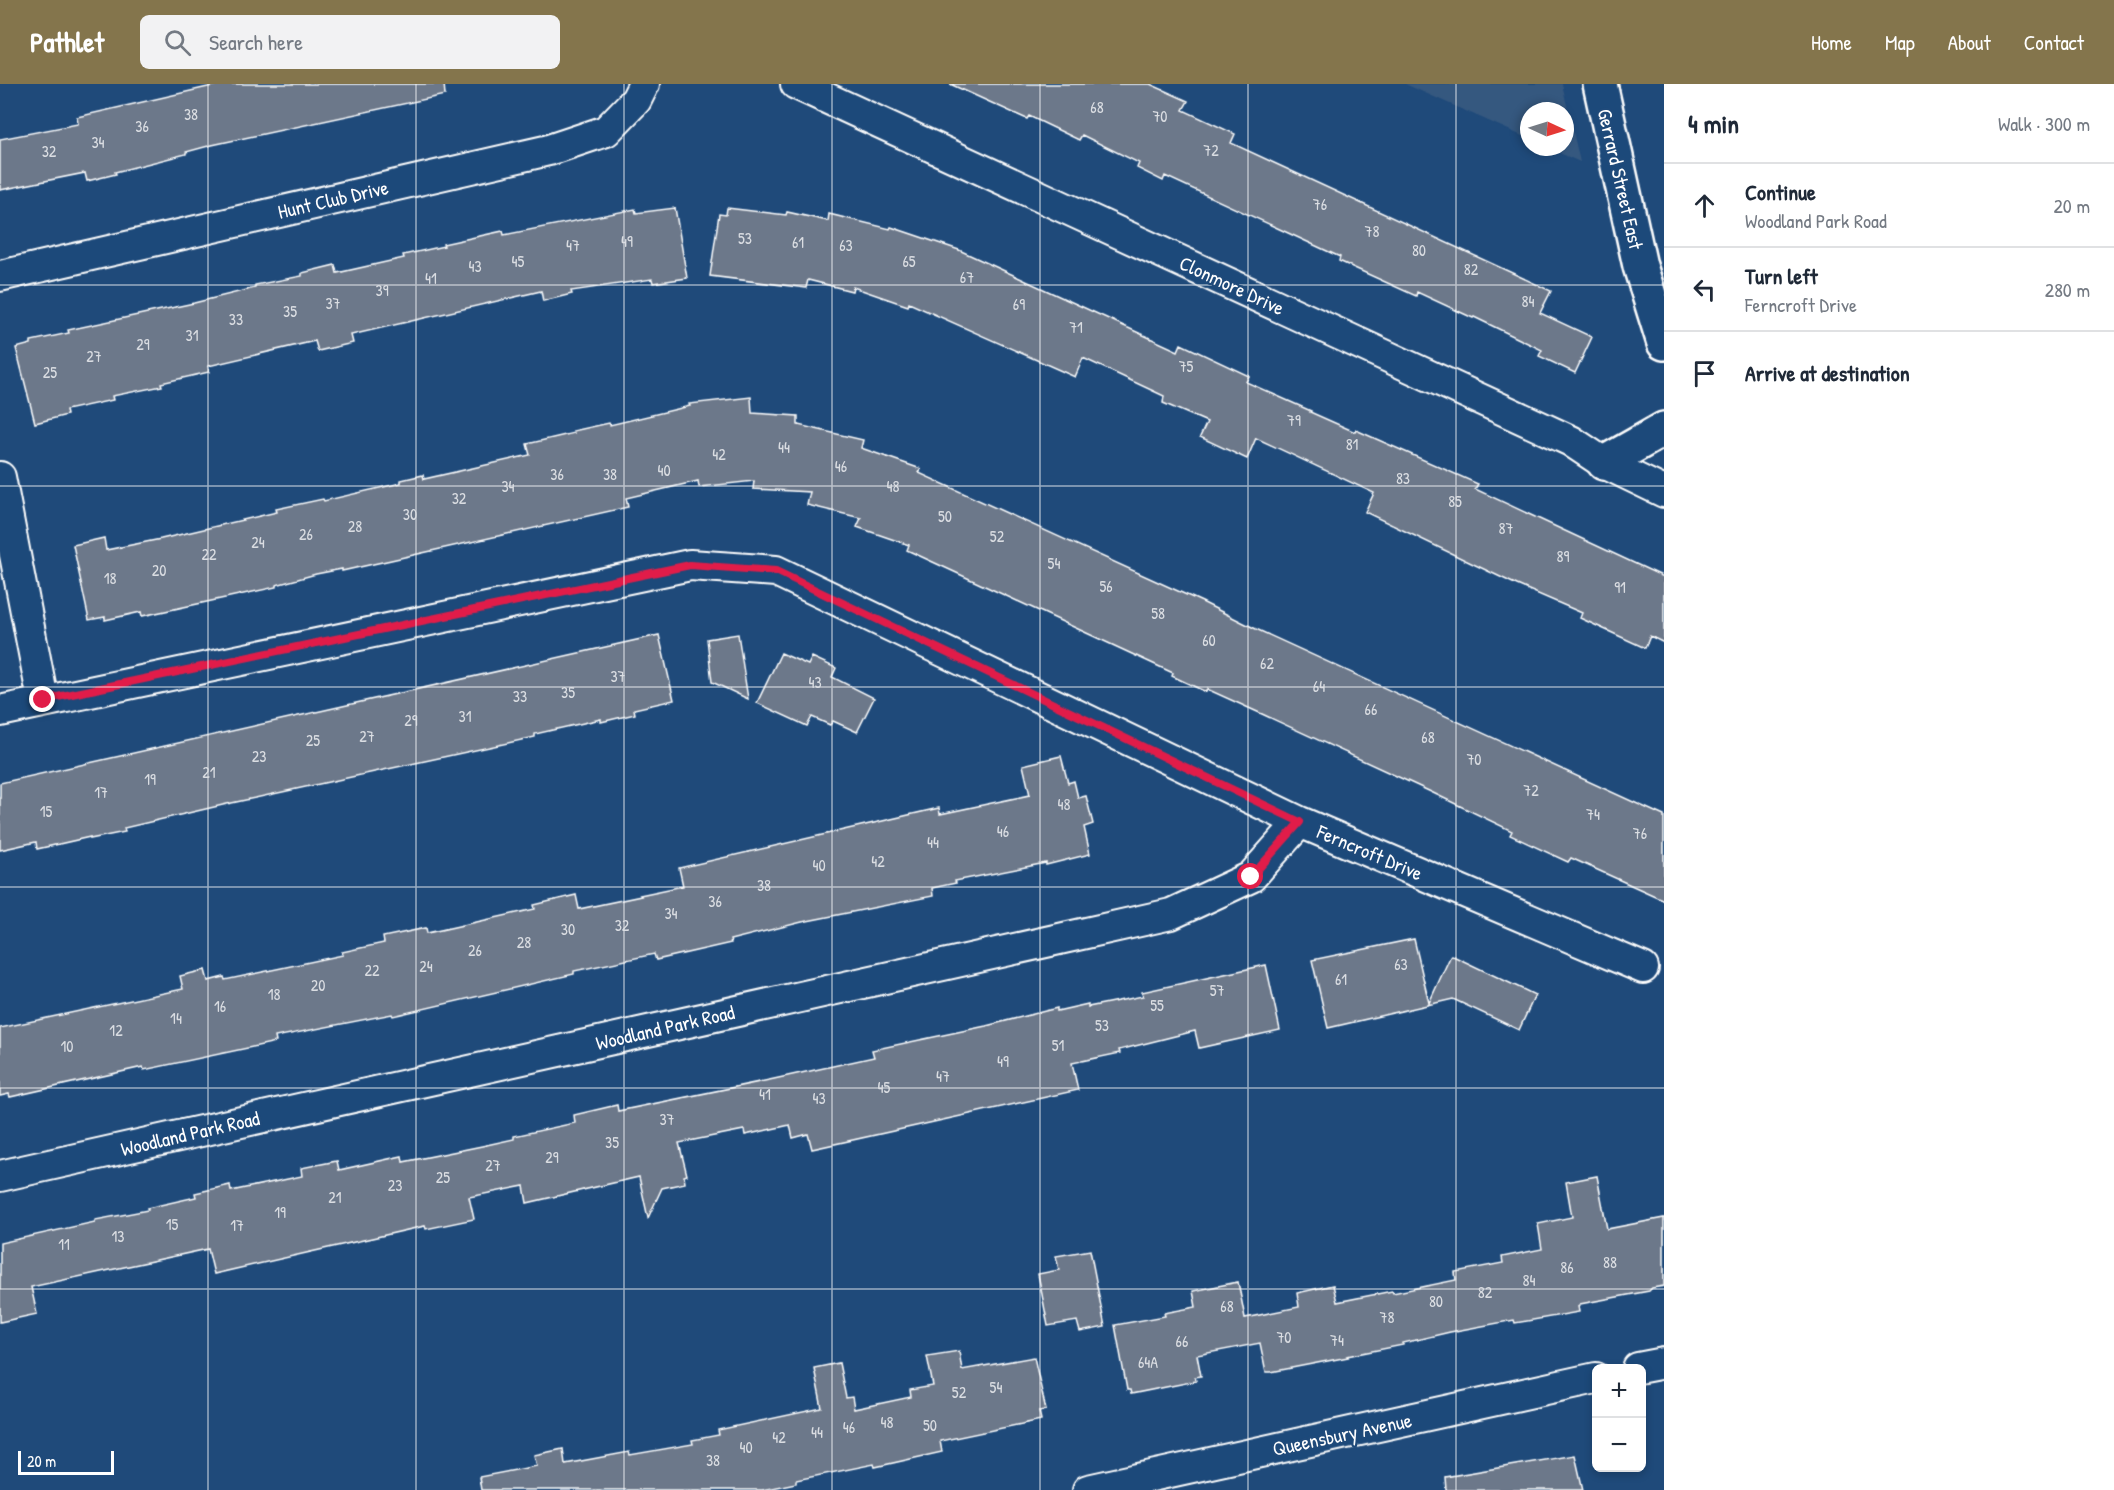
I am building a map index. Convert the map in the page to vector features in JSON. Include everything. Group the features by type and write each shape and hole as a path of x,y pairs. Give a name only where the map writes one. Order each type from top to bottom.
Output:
{"street":[{"name":"Hunt Club Drive","path":"0,276 555,148 606,131 636,100 644,84"},
{"name":"Clonmore Drive","path":"796,84 1571,441 1604,463 1664,492"},
{"name":"Gerrard Street East","path":"1600,84 1640,266 1664,343"},
{"path":"1604,463 1664,429"},
{"path":"0,477 43,700"},
{"name":"Ferncroft Drive","path":"0,711 43,700 690,565 776,571 1300,822 1643,968"},
{"name":"Woodland Park Road","path":"0,1176 1171,914 1251,877 1300,822"},
{"path":"1646,1366 1664,1363"},
{"name":"Queensbury Avenue","path":"1088,1490 1592,1379"}],"shaded area":[{"path":"1405,84 1562,84 1566,102 1520,102 1520,135"},
{"path":"1574,136 1580,162 1566,156 1574,156"}],"building":[{"path":"221,84 444,84 445,95 212,145 87,181 85,173 0,190 0,139 78,124 77,117"},
{"path":"950,84 1150,84 1188,101 1183,110 1235,134 1231,143 1551,291 1540,313 1592,337 1575,373 1539,356 1542,350 1474,317 1417,292 1416,296 1339,261 1340,257 1165,176 1163,181 1137,168 1139,163 1082,135 1079,140 1029,116 1027,119"},
{"path":"675,208 687,278 653,283 652,279 571,291 572,294 543,301 541,291 351,335 353,343 318,351 315,341 208,366 209,372 161,383 162,386 112,396 113,400 66,410 67,415 35,423 16,348 31,344 31,341 69,333 68,330 255,288 255,285 302,276 302,273 335,265 337,273 404,258 403,255 444,246 443,244 503,231 504,235 635,209 636,213"},
{"path":"727,208 786,215 787,212 828,221 829,214 890,229 891,227 959,250 1178,351 1181,344 1249,376 1246,382 1355,432 1356,430 1478,484 1475,489 1664,577 1664,643 1650,636 1645,648 1580,618 1582,613 1517,585 1365,512 1374,493 1256,438 1247,459 1200,437 1207,422 1163,403 1164,396 1083,358 1075,377 909,303 908,306 853,287 852,291 808,280 806,288 710,276 719,214 726,215"},
{"path":"751,397 752,413 798,416 798,425 863,440 861,448 921,469 919,473 1664,816 1664,900 1571,858 1568,862 1510,835 1512,831 1431,792 1207,689 1206,692 1172,676 1173,673 907,550 909,545 857,527 861,518 807,505 810,492 753,489 754,481 699,487 698,481 626,498 628,507 342,571 342,569 316,574 276,585 276,587 142,616 141,612 105,620 105,617 89,620 73,545 104,538 106,550 161,539 277,512 276,509 323,499 324,501 401,483 401,480 423,475 424,479 530,455 527,444 574,433 573,431 609,423 610,425 690,406 689,404"},
{"path":"738,634 748,699 712,682 707,639"},
{"path":"659,635 674,700 634,709 635,714 601,722 601,719 535,734 535,737 227,804 124,828 125,832 37,849 36,842 0,850 0,783"},
{"path":"781,653 808,665 812,657 836,668 832,677 874,698 857,732 833,721 830,725 812,717 807,726 757,703"},
{"path":"1061,756 1068,783 1074,781 1078,798 1086,796 1093,824 1084,827 1090,854 1046,865 1046,863 955,881 956,883 932,888 933,896 802,922 730,940 731,943 656,960 654,954 574,971 574,974 393,1016 392,1014 275,1037 276,1042 144,1070 143,1067 10,1097 9,1094 0,1096 0,1028 183,989 180,976 205,970 208,981 224,977 225,980 343,955 342,952 384,943 383,937 426,928 427,933 535,909 534,905 576,895 579,909 683,886 679,868 939,808 940,814 1030,795 1023,765"},
{"path":"1414,939 1429,1003 1451,955 1535,995 1519,1030 1453,999 1328,1028 1312,960"},
{"path":"1266,965 1280,1030 1199,1048 1195,1031 1119,1050 1120,1053 1072,1063 1078,1090 812,1149 808,1134 793,1138 790,1125 745,1135 744,1130 679,1143 687,1175 684,1176 685,1183 662,1188 648,1218 639,1177 527,1203 524,1186 469,1197 474,1219 426,1229 425,1226 214,1274 208,1249 31,1287 37,1314 0,1322 0,1243 148,1210 147,1208 196,1197 195,1193 230,1185 231,1191 302,1176 301,1168 337,1161 339,1170 402,1156 403,1162 482,1146 514,1139 514,1136 575,1123 574,1115 617,1105 618,1111 774,1079 874,1057 872,1050 986,1026 1057,1008 1057,1011 1088,1004 1088,1007 1143,996 1142,992"},
{"path":"1597,1176 1607,1229 1664,1218 1664,1286 1580,1304 1579,1312 1515,1323 1514,1320 1450,1332 1403,1343 1403,1345 1271,1372 1266,1372 1260,1343 1197,1355 1201,1376 1195,1377 1196,1381 1131,1394 1130,1390 1127,1390 1115,1325 1165,1316 1164,1313 1196,1307 1193,1291 1238,1282 1245,1318 1299,1307 1297,1293 1333,1285 1337,1302 1456,1280 1455,1272 1503,1263 1502,1257 1542,1249 1538,1224 1572,1217 1566,1182"},
{"path":"1090,1250 1105,1327 1080,1332 1077,1321 1048,1326 1038,1274 1059,1270 1056,1256"},
{"path":"959,1351 962,1370 1034,1357 1046,1410 1039,1411 1041,1420 940,1441 942,1452 875,1467 874,1464 796,1480 796,1483 762,1490 481,1490 479,1477 537,1466 534,1455 563,1449 565,1464 629,1452 630,1455 693,1444 692,1440 719,1435 718,1430 822,1408 814,1368 839,1363 846,1398 852,1397 854,1409 911,1397 910,1390 933,1386 927,1356"},
{"path":"1575,1455 1583,1490 1446,1490 1445,1477"}],"route":[{"path":"43,700 690,565 776,571 1300,822 1251,877"}]}
